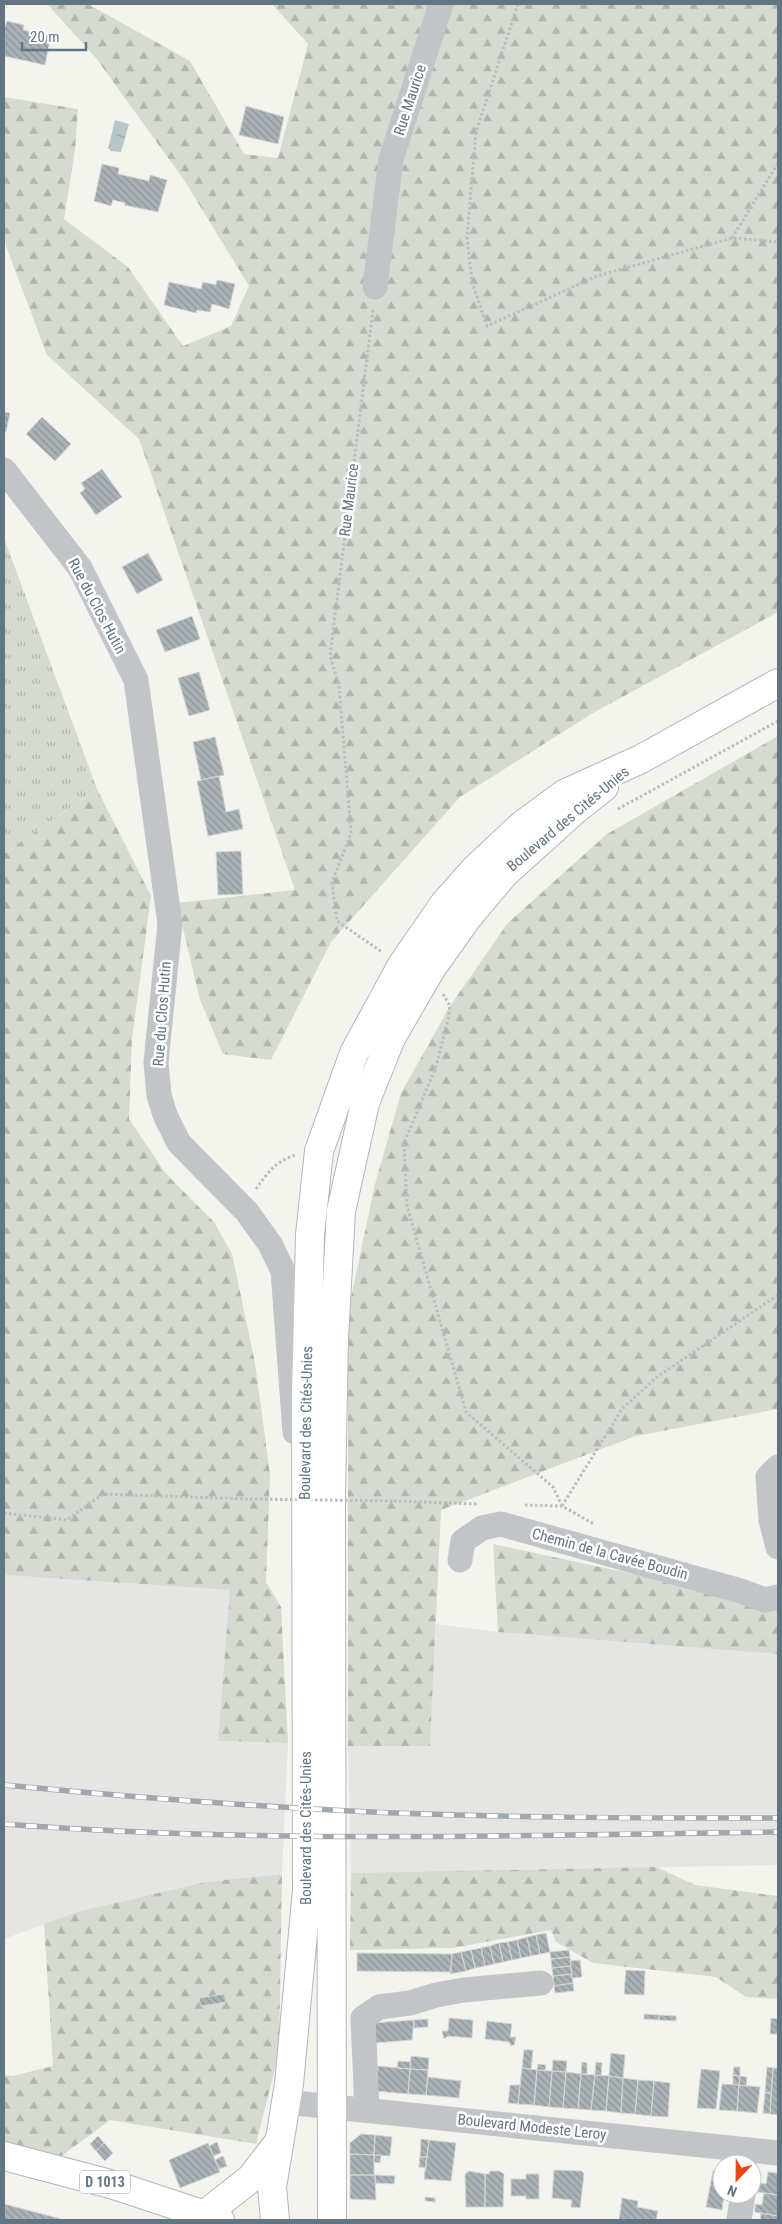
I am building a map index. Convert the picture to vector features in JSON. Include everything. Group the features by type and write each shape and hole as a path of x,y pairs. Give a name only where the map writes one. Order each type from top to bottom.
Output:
{"main road":[{"name":"Boulevard des Cités-Unies","path":"275,2220 272,2187 286,2102 307,1890 306,1394 310,1235 319,1151 354,1053 402,965 444,904 475,869 522,825 564,794 641,758 778,683"},
{"name":"Boulevard des Cités-Unies","path":"332,2220 331,1495 333,1348 341,1210 365,1103 391,1038 431,969 468,917 505,873 576,810 641,758"},
{"path":"212,2217 251,2178 278,2143"},
{"name":"D 1013","path":"4,2156 114,2185 212,2217"},
{"name":"D 1013","path":"4,2174 169,2220"}],"street":[{"name":"Rue Maurice","path":"376,287 391,159 441,4"},
{"name":"Rue du Clos Hutin","path":"4,470 80,568 136,680 170,924 156,1062 158,1095 165,1115 179,1143 247,1212 270,1244 283,1271 305,1556"},
{"path":"778,1467 768,1477 771,1520 778,1547"},
{"name":"Chemin de la Cavée Boudin","path":"460,1560 463,1541 482,1528 501,1524 741,1590 765,1600 778,1597"},
{"path":"367,2110 363,2018 379,2007 410,2003 436,1995 464,1990 541,1982"},
{"name":"Boulevard Modeste Leroy","path":"286,2102 367,2110 723,2154"},
{"name":"Boulevard Modeste Leroy","path":"762,2155 778,2153"},
{"path":"739,2220 741,2204"}],"path":[{"path":"518,4 476,132 467,238 472,282 488,326 597,276 732,238 778,242"},
{"path":"732,238 778,163"},
{"name":"Rue Maurice","path":"376,287 330,656 339,686 351,833 332,882 337,921 402,965"},
{"path":"615,811 778,721"},
{"path":"440,988 450,1006 448,1020 436,1067 404,1143 407,1206 466,1412 553,1486 562,1506 622,1409 657,1377 778,1295"},
{"path":"247,1212 255,1191 268,1171 286,1157 319,1151"},
{"path":"4,1513 67,1520 103,1494 394,1501"}],"shaded area":[{"path":"4,1575 231,1590 218,1741 288,1743 282,1874 205,1882 77,1912 4,1939"},
{"path":"436,1624 498,1632 778,1654 778,1865 351,1873 348,1746 430,1745"}],"green space":[{"path":"47,4 88,4 190,61 244,154 278,158 308,44 272,4 778,4 778,612 593,713 460,797 331,942 271,1060 223,1054 200,1000 177,903 295,890 139,439 47,355 6,246 4,229 4,97 78,109 75,150 64,219 128,267 183,346 231,326 249,286 184,180 96,58"},
{"path":"4,538 97,789 4,854"},
{"path":"778,736 778,1409 636,1436 441,1510 430,1746 348,1746 348,1312 375,1184 401,1093 450,1006 507,924 607,834"},
{"path":"97,789 151,896 132,1039 129,1119 166,1174 214,1222 232,1254 255,1363 270,1474 266,1582 281,1607 288,1743 218,1741 230,1590 4,1575 4,854"},
{"path":"493,1544 778,1605 778,1654 498,1632"},
{"path":"656,1867 695,1885 778,1896 778,1999 746,1997 716,1977 593,1963 556,1942 551,1930 453,1948 350,1950 351,1873"},
{"path":"282,1874 279,2053 256,2144 110,2120 55,2161 4,2148 4,2075 13,2076 53,2066 44,1924 77,1912 205,1882"}],"water":[{"path":"115,120 129,124 121,152 108,149"}],"building":[{"path":"7,21 24,25 23,30 51,36 45,65 4,56 4,29"},
{"path":"246,106 284,117 278,144 239,135"},
{"path":"102,164 119,168 118,174 149,181 150,175 167,180 158,212 124,205 125,203 113,200 111,206 94,201"},
{"path":"217,280 235,284 229,309 212,304 210,312 197,310 196,313 164,305 169,282 201,289 203,282 216,285"},
{"path":"4,412 10,413 6,432 4,431"},
{"path":"42,417 71,444 55,461 26,434"},
{"path":"102,469 122,497 96,515 80,493 85,489 81,483"},
{"path":"148,553 163,580 137,594 122,567"},
{"path":"192,616 200,639 165,652 156,630"},
{"path":"199,672 210,710 189,716 178,678"},
{"path":"215,737 224,775 201,780 193,742"},
{"path":"219,776 226,812 239,809 243,829 208,836 197,781"},
{"path":"241,851 243,894 218,895 216,852"},
{"path":"546,1933 550,1952 540,1954 536,1935"},
{"path":"536,1935 540,1954 531,1956 527,1937"},
{"path":"527,1937 531,1956 521,1958 517,1940"},
{"path":"517,1940 521,1958 512,1960 508,1942"},
{"path":"508,1942 512,1960 503,1962 499,1943"},
{"path":"499,1943 503,1962 494,1964 490,1946"},
{"path":"490,1946 494,1964 485,1966 481,1948"},
{"path":"481,1948 485,1966 475,1968 471,1950"},
{"path":"471,1950 475,1968 466,1971 461,1952"},
{"path":"569,1950 570,1957 551,1959 550,1952"},
{"path":"461,1952 466,1971 450,1974 452,1954"},
{"path":"357,1953 452,1954 451,1972 357,1971"},
{"path":"570,1957 571,1966 552,1968 551,1959"},
{"path":"580,1960 582,1977 572,1978 570,1961"},
{"path":"571,1966 572,1974 553,1976 552,1968"},
{"path":"626,1970 645,1971 644,1995 624,1994"},
{"path":"572,1974 573,1983 554,1986 553,1976"},
{"path":"573,1983 574,1991 555,1993 554,1986"},
{"path":"224,1994 226,2002 201,2006 199,1998"},
{"path":"644,2014 659,2015 659,2020 644,2019"},
{"path":"659,2015 676,2016 676,2021 659,2020"},
{"path":"449,2018 473,2020 472,2038 448,2036 444,2039 442,2031 448,2031"},
{"path":"771,2018 778,2019 778,2034 770,2034"},
{"path":"428,2019 428,2027 414,2028 414,2020"},
{"path":"414,2020 412,2040 374,2043 372,2023"},
{"path":"487,2021 512,2024 510,2037 516,2037 514,2045 511,2046 509,2042 485,2039"},
{"path":"524,2050 533,2050 531,2069 522,2068"},
{"path":"611,2053 625,2055 623,2078 609,2076"},
{"path":"411,2056 429,2058 428,2070 410,2069"},
{"path":"553,2060 567,2061 566,2072 552,2071"},
{"path":"398,2061 411,2062 410,2069 397,2068"},
{"path":"582,2062 587,2063 587,2074 581,2074"},
{"path":"596,2062 602,2063 601,2076 595,2075"},
{"path":"538,2064 546,2065 545,2071 537,2070"},
{"path":"378,2066 410,2069 408,2094 376,2091"},
{"path":"734,2067 740,2067 740,2076 733,2075"},
{"path":"767,2067 773,2068 771,2093 765,2093"},
{"path":"522,2068 537,2070 534,2105 518,2104"},
{"path":"773,2068 778,2068 778,2115 770,2114"},
{"path":"410,2069 428,2070 426,2095 408,2094"},
{"path":"701,2069 720,2071 716,2109 697,2108"},
{"path":"537,2070 552,2071 549,2107 534,2105"},
{"path":"552,2071 566,2072 563,2108 549,2107"},
{"path":"566,2072 581,2074 578,2109 563,2108"},
{"path":"581,2074 595,2075 591,2110 578,2109"},
{"path":"595,2075 609,2076 606,2111 591,2110"},
{"path":"733,2075 740,2076 739,2085 733,2084"},
{"path":"609,2076 623,2078 621,2113 606,2111"},
{"path":"740,2076 747,2077 746,2086 739,2085"},
{"path":"428,2077 461,2081 459,2098 426,2095"},
{"path":"623,2078 638,2080 635,2114 621,2113"},
{"path":"638,2080 654,2081 651,2116 635,2114"},
{"path":"654,2081 670,2083 668,2117 651,2116"},
{"path":"722,2084 739,2085 737,2111 719,2110"},
{"path":"510,2085 520,2085 518,2104 508,2103"},
{"path":"739,2085 760,2087 757,2113 737,2111"},
{"path":"765,2093 771,2093 770,2114 763,2113"},
{"path":"361,2134 375,2135 374,2155 350,2154 350,2143"},
{"path":"375,2135 392,2137 390,2156 374,2155"},
{"path":"98,2136 104,2143 96,2151 90,2144"},
{"path":"421,2139 429,2140 427,2157 420,2157"},
{"path":"429,2140 456,2143 451,2181 424,2179"},
{"path":"217,2142 221,2153 213,2156 209,2146"},
{"path":"104,2143 113,2153 105,2161 96,2151"},
{"path":"208,2143 220,2172 180,2188 169,2160"},
{"path":"350,2154 374,2155 374,2175 350,2175"},
{"path":"374,2155 381,2155 380,2163 374,2162"},
{"path":"223,2156 227,2166 219,2169 215,2160"},
{"path":"420,2157 427,2157 426,2168 419,2167"},
{"path":"554,2170 582,2171 584,2174 580,2208 571,2207 572,2200 552,2198"},
{"path":"469,2171 485,2174 485,2207 466,2207 465,2174"},
{"path":"490,2171 499,2171 504,2174 503,2207 485,2207 485,2174 489,2174"},
{"path":"768,2172 778,2173 778,2195 762,2193 762,2183 766,2184"},
{"path":"526,2174 539,2174 539,2199 526,2199 526,2196 511,2196 511,2179 526,2179"},
{"path":"350,2175 375,2175 376,2200 350,2199"},
{"path":"375,2175 395,2176 394,2184 375,2183"},
{"path":"712,2176 712,2204 723,2204 722,2210 706,2207"},
{"path":"764,2193 778,2195 778,2216 755,2212 755,2204 762,2205"},
{"path":"425,2197 435,2198 435,2202 425,2201"},
{"path":"622,2198 638,2201 637,2207 658,2211 656,2220 619,2220"},
{"path":"4,2204 65,2220 4,2220"},
{"path":"761,2213 778,2216 778,2220 760,2220"}],"railway":[{"path":"4,1785 307,1809 457,1815 778,1818"},
{"path":"4,1824 100,1830 294,1836 391,1837 778,1832"}]}
